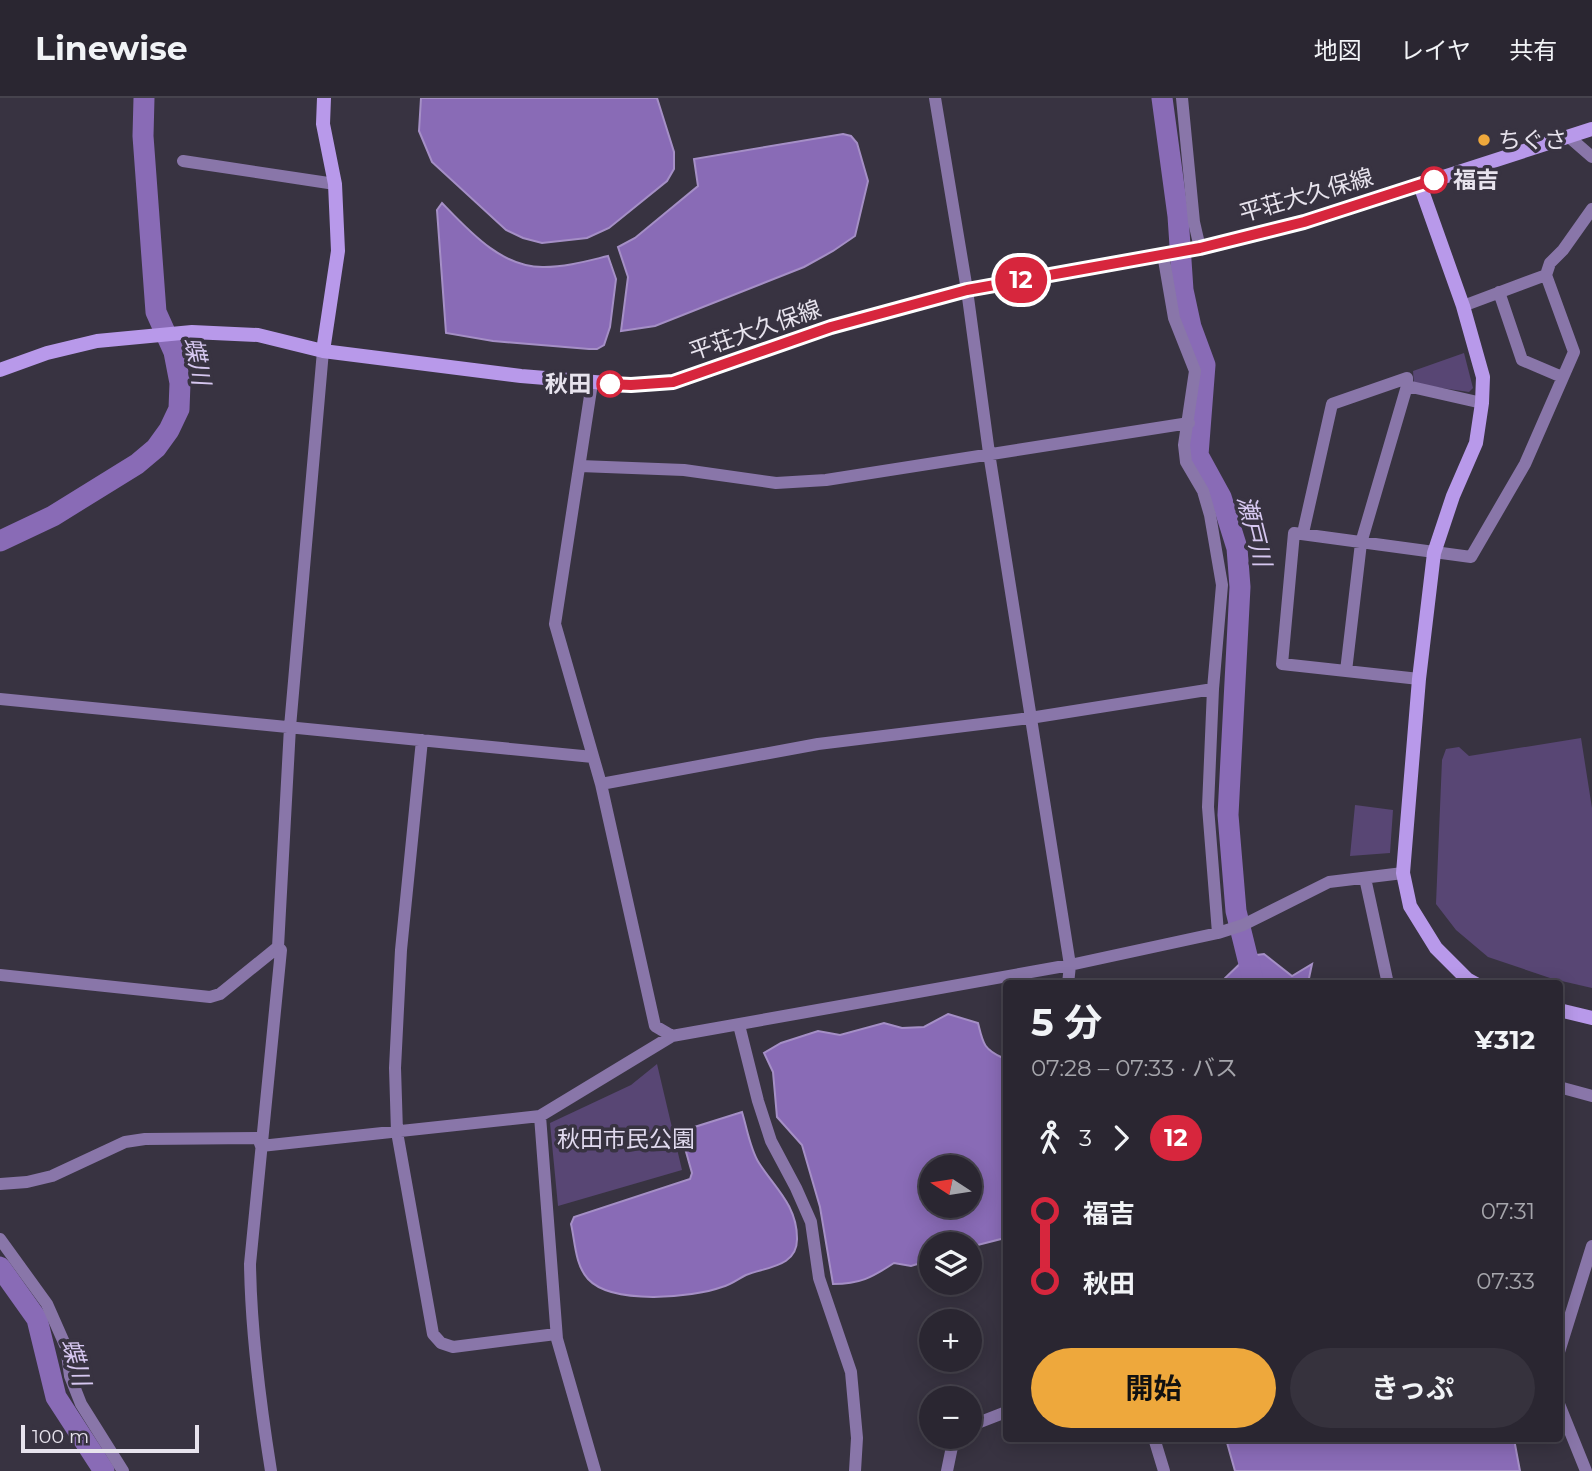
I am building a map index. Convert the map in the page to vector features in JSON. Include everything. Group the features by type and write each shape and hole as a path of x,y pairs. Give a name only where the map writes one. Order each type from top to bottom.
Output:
{"main road":[{"path":"323,351 338,251 335,184 323,124 324,98"},
{"name":"平荘大久保線","path":"0,370 47,353 97,341 183,333 258,335 323,351 592,383 631,385 673,382 831,327 967,290 1194,249 1304,222 1592,129"},
{"path":"1420,184 1463,306 1483,377 1476,443 1453,496 1434,553 1419,679 1403,873 1410,906 1437,948 1469,980"},
{"path":"1563,1011 1592,1018"}],"street":[{"path":"935,98 1070,965 1068,980"},
{"path":"1182,98 1194,222 1194,249"},
{"path":"1569,137 1592,158"},
{"path":"183,162 335,184"},
{"path":"1419,679 1282,664 1294,533 1471,557 1525,464 1574,352 1546,275 1550,263 1563,250 1592,209"},
{"path":"1166,253 1174,318 1195,371 1184,445 1186,462 1203,491 1210,515 1222,585 1213,689 1208,807 1218,933"},
{"path":"1463,306 1546,275"},
{"path":"1499,292 1521,360 1562,377"},
{"path":"271,1471 260,1403 250,1307 250,1265 281,950 278,947 290,727 323,351"},
{"path":"1303,533 1332,404 1407,378 1407,386 1361,543 1346,671"},
{"path":"592,383 555,624 601,784 655,1026 672,1036"},
{"path":"1407,386 1482,403"},
{"path":"580,466 684,470 776,482 826,480 1189,423"},
{"path":"601,784 818,744 1030,718 1213,689"},
{"path":"0,699 593,757"},
{"path":"422,740 401,950 395,1068 397,1132 433,1334 441,1343 453,1347 556,1334"},
{"path":"261,1146 540,1116 672,1036 1070,965 1218,933 1243,925 1329,882 1403,873"},
{"path":"1365,878 1384,980"},
{"path":"0,975 210,997 220,994 278,947"},
{"path":"739,1025 771,1141 811,1222 820,1278 850,1372 858,1438 855,1471"},
{"path":"1563,1089 1592,1096"},
{"path":"540,1116 556,1334 595,1471"},
{"path":"0,1184 27,1182 52,1176 125,1142 145,1139 258,1138 261,1146"},
{"path":"0,1239 47,1304 66,1347 70,1376 81,1404 123,1471"},
{"path":"1563,1343 1586,1289 1592,1246"},
{"path":"982,1421 1003,1413"},
{"path":"1563,1414 1586,1471"},
{"path":"1155,1442 1164,1471"},
{"path":"947,1471 952,1449"}],"green space":[{"path":"1464,353 1473,388 1469,392 1414,384 1413,371"},
{"path":"1581,738 1592,808 1592,988 1553,979 1488,957 1456,930 1436,904 1442,760 1446,749 1459,747 1469,756"},
{"path":"1355,805 1393,810 1390,853 1350,856"},
{"name":"秋田市民公園","path":"657,1064 682,1170 558,1206 550,1123 631,1085"}],"shaded area":[{"path":"421,98 657,98 674,152 674,169 667,181 609,228 587,238 542,243 523,238 506,230 432,162 419,131"},
{"path":"843,134 851,136 857,143 868,181 855,236 804,267 655,326 621,331 628,277 618,247 635,238 698,186 694,159"},
{"path":"442,203 487,246 500,255 529,266 552,267 608,256 616,279 610,327 604,345 589,349 493,341 446,333 437,210"},
{"path":"1264,954 1292,976 1312,964 1309,980 1223,980 1248,956"},
{"path":"948,1014 978,1023 985,1045 991,1052 1003,1058 1003,1237 982,1244 982,1232 919,1232 919,1264 911,1266 894,1263 865,1279 833,1284 820,1207 802,1145 777,1117 773,1072 764,1053 781,1043 818,1031 840,1035 884,1023 902,1028 924,1027"},
{"path":"742,1112 756,1157 784,1197 793,1216 797,1238 792,1255 779,1264 746,1275 725,1286 692,1294 633,1296 599,1287 588,1279 580,1267 576,1253 571,1224 574,1217 690,1179 692,1173 681,1134 685,1130"},
{"path":"1227,1442 1515,1442 1520,1471 1235,1471"}],"waterway":[{"name":"蝶川","path":"0,541 53,516 137,464 156,448 179,409 180,383 174,352 156,312 143,136 144,98"},
{"name":"瀬戸川","path":"1162,98 1178,216 1183,290 1191,327 1205,365 1198,455 1221,497 1237,548 1240,587 1228,815 1236,911 1253,980"},
{"name":"蝶川","path":"0,1267 37,1319 56,1397 104,1471"}],"bus line":[{"name":"12","path":"610,384 673,382 831,327 967,290 1200,248 1304,222 1434,180"}],"place":[{"name":"ちぐさ","path":"1484,140"},
{"name":"福吉","path":"1434,180"},
{"name":"秋田","path":"610,384"}]}
